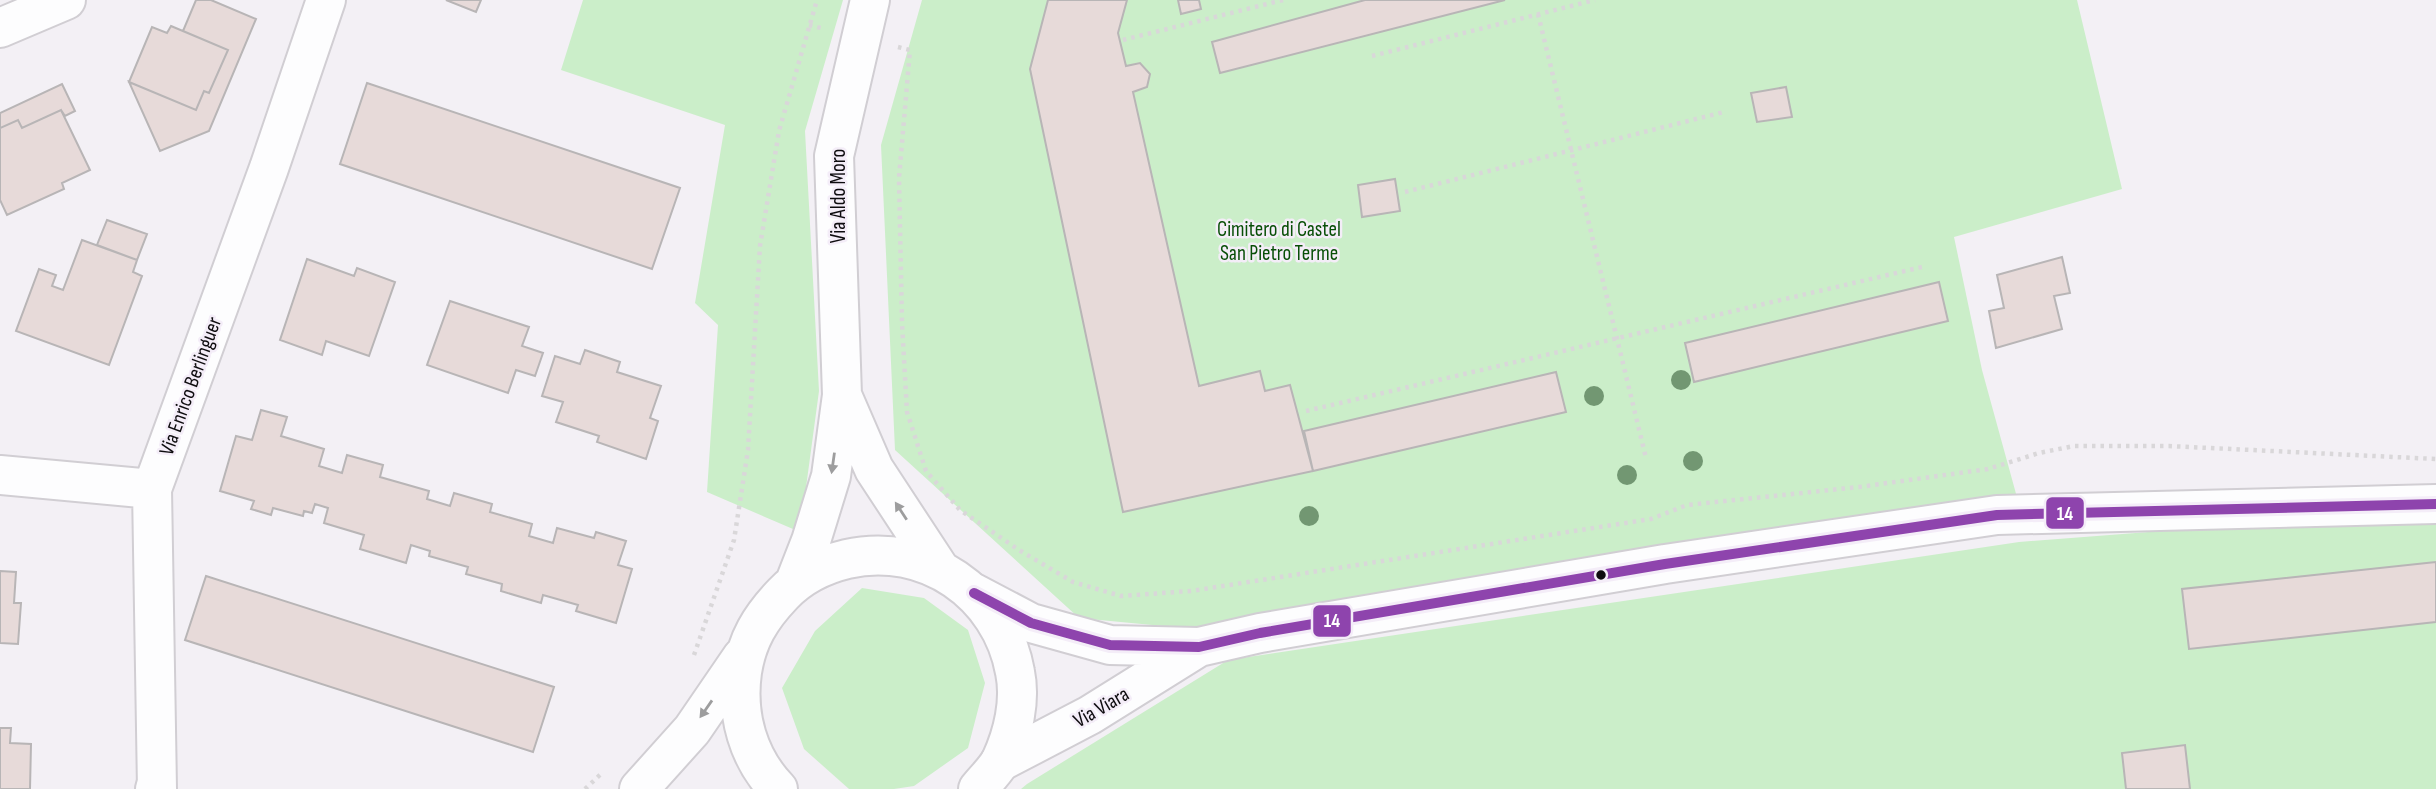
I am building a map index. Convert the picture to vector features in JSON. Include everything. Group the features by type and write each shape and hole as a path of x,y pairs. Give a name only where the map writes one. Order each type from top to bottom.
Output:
{"street":[{"path":"0,28 66,0"},
{"name":"Via Enrico Berlinguer","path":"156,788 152,489 269,169 326,0"},
{"name":"Via Aldo Moro","path":"794,582 811,541 831,476 842,395 834,156 870,0"},
{"name":"Via Aldo Moro","path":"842,395 874,469 939,568"},
{"path":"0,475 152,489"},
{"name":"Via Viara","path":"974,593 1031,622 1110,645 1199,647 1260,633 1665,564 1997,515 2436,504"},
{"path":"639,789 692,730 745,653 764,613 794,582 828,564 865,555 902,557 939,568 974,593 1001,630 1016,673 1015,719 989,776"},
{"name":"Via Viara","path":"989,776 1199,647"},
{"path":"745,653 739,695 746,738 765,776 778,789"}],"path":[{"path":"690,664 734,540 748,450 760,246 779,131 817,0"},
{"path":"1123,40 1283,0"},
{"path":"1372,56 1595,0"},
{"path":"1538,14 1646,458"},
{"path":"862,37 910,50 899,178 902,323 907,412 926,471 960,510 1019,550 1073,582 1121,596 1191,591 1638,521 1687,505 1859,487 1988,468 2074,446 2169,446 2436,459"},
{"path":"1405,192 1724,112"},
{"path":"1306,411 1922,267"},
{"path":"585,789 604,771"}],"green space":[{"path":"583,0 843,0 805,131 819,391 800,532 707,492 718,325 695,303 725,125 561,70"},
{"name":"Cimitero di Castel San Pietro Terme","path":"922,0 2077,0 2122,189 1954,237 1982,370 2018,501 1194,629 1079,618 895,450 881,145"},
{"path":"2436,513 2436,789 1021,789 1228,660 2019,542 2370,515"},
{"path":"862,588 924,598 968,630 985,683 968,748 914,786 849,789 804,749 782,688 815,631"}],"building":[{"path":"196,0 211,0 256,19 209,131 160,151 129,82 196,110 204,91 209,93 228,50 183,31"},
{"path":"446,0 481,0 476,12"},
{"path":"1048,0 1127,0 1118,33 1126,66 1140,63 1150,74 1147,87 1133,92 1199,386 1260,371 1265,391 1290,385 1313,471 1123,512 1030,69"},
{"path":"1178,0 1199,0 1201,9 1181,14"},
{"path":"1365,0 1505,0 1220,73 1212,42"},
{"path":"171,26 228,50 209,93 204,91 196,110 129,82 152,27 167,33"},
{"path":"367,83 680,188 652,269 340,164"},
{"path":"62,84 75,111 65,116 61,110 22,128 18,120 0,128 0,113"},
{"path":"1786,87 1792,117 1757,122 1751,93"},
{"path":"61,110 90,170 62,183 64,189 7,215 0,200 0,128 18,120 22,128"},
{"path":"1395,179 1400,211 1362,217 1358,185"},
{"path":"107,220 147,234 137,260 97,245"},
{"path":"82,240 137,260 133,272 142,276 109,365 16,331 39,269 56,275 52,286 63,290"},
{"path":"2062,257 2070,293 2054,296 2062,329 1996,348 1989,311 2004,308 1997,275"},
{"path":"307,259 354,276 357,268 395,282 369,356 326,341 322,355 280,340"},
{"path":"1939,282 1948,321 1694,382 1685,343"},
{"path":"450,301 529,327 522,346 543,353 535,376 516,370 508,393 427,365"},
{"path":"585,350 620,362 617,372 661,386 650,418 658,421 646,459 597,442 599,436 556,422 563,402 542,396 555,356 580,364"},
{"path":"1556,372 1566,412 1313,471 1304,431"},
{"path":"261,410 287,417 281,436 324,449 319,466 342,473 347,455 383,465 380,477 429,491 427,499 450,506 454,493 492,504 490,512 532,524 529,536 553,543 557,528 594,538 596,532 626,541 618,565 632,569 616,623 576,611 578,605 543,595 541,603 501,591 502,584 466,574 468,567 429,556 430,551 411,545 406,563 360,549 364,535 324,523 328,508 315,504 312,513 304,511 303,516 273,508 271,515 251,509 254,501 220,491 236,436 252,440"},
{"path":"2436,562 2436,622 2189,649 2182,589"},
{"path":"0,571 16,572 14,603 21,603 18,644 0,643"},
{"path":"206,576 554,687 533,752 185,640"},
{"path":"0,728 11,728 10,743 31,744 30,789 0,789"},
{"path":"2185,745 2190,789 2126,789 2122,753"}],"transit line":[{"name":"14","path":"974,593 1031,623 1110,645 1199,647 1260,633 1665,564 1997,515 2436,504"}]}
